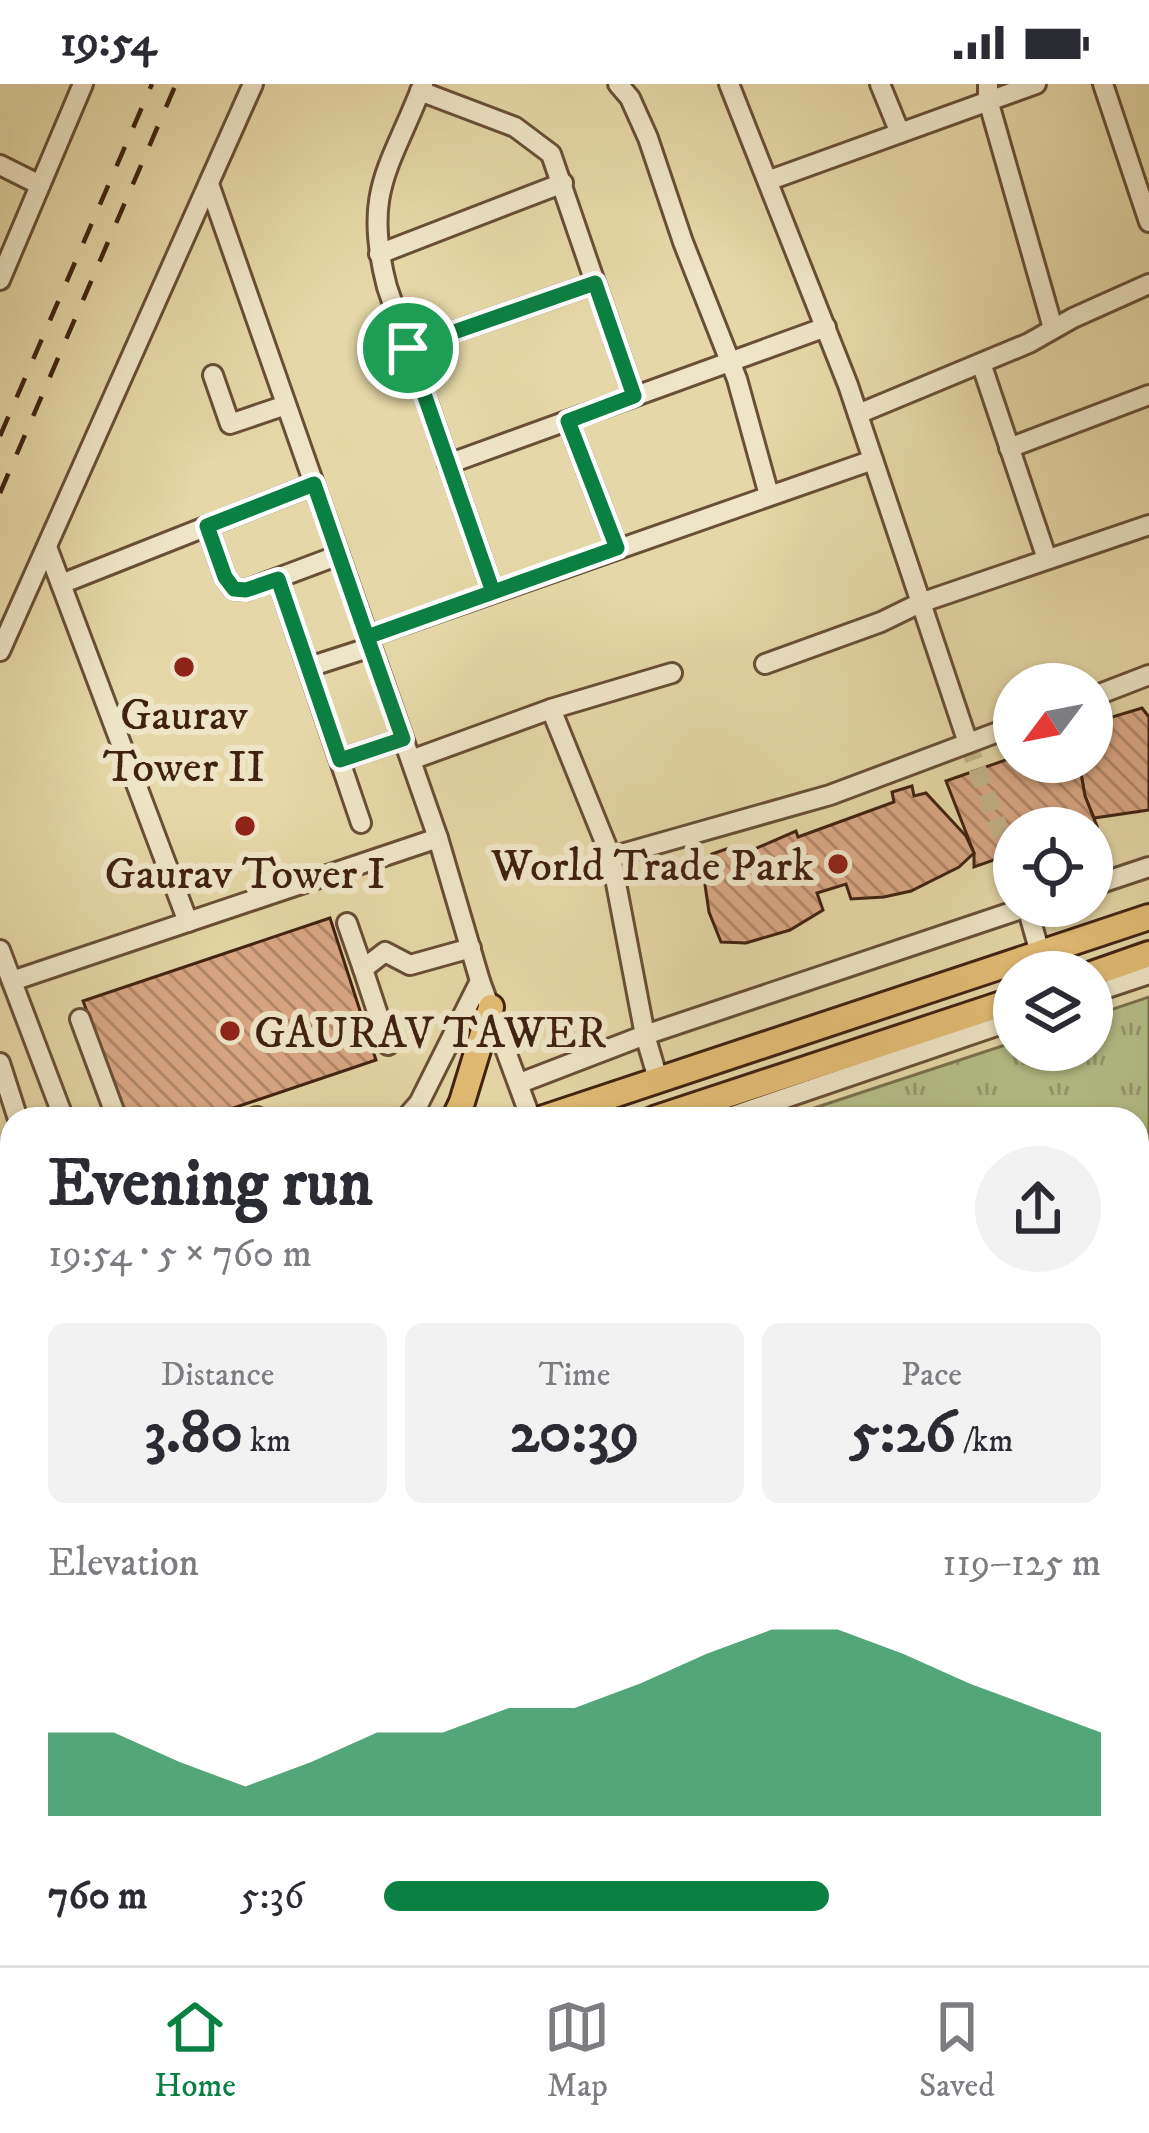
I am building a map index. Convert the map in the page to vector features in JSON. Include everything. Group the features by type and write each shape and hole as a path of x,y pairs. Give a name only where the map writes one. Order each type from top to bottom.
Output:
{"main road":[{"path":"1046,951 1149,917"},
{"path":"1113,967 1149,954"},
{"path":"576,1107 993,969"},
{"path":"458,1107 490,1007"},
{"path":"689,1107 993,1007"}],"street":[{"path":"0,280 83,84"},
{"path":"0,651 254,84"},
{"path":"618,84 630,98 648,138 730,361 770,495"},
{"path":"729,84 858,414 968,743"},
{"path":"880,84 900,133"},
{"path":"1103,84 1149,222"},
{"path":"770,180 900,133 988,92 1029,85"},
{"path":"493,592 376,242 382,175 422,87 515,127 550,154 634,396"},
{"path":"988,92 1053,328"},
{"path":"0,166 40,184"},
{"path":"379,254 563,182"},
{"path":"208,184 527,1107"},
{"path":"408,348 595,283"},
{"path":"858,414 1029,343 1149,284"},
{"path":"448,464 826,327"},
{"path":"980,363 1046,560"},
{"path":"213,375 230,424 286,405"},
{"path":"1009,448 1149,395"},
{"path":"568,421 617,548"},
{"path":"309,667 493,592 873,460"},
{"path":"61,584 314,484"},
{"path":"765,664 881,622 920,602 1149,525"},
{"path":"207,526 234,589 246,590 339,555"},
{"path":"46,547 188,922"},
{"path":"278,579 361,824"},
{"path":"411,760 551,709 672,674"},
{"path":"1113,689 1149,675"},
{"path":"551,709 611,857 645,1035 658,1079"},
{"path":"611,857 830,795 993,734"},
{"path":"340,760 403,739"},
{"path":"12,981 438,838"},
{"path":"1113,879 1149,867"},
{"path":"520,1083 645,1035 993,918"},
{"path":"347,923 388,1045"},
{"path":"363,969 385,952 410,965 471,948"},
{"path":"0,950 59,1107"},
{"path":"1113,986 1149,974"},
{"path":"415,1107 480,981"},
{"path":"80,1019 113,1107"},
{"path":"759,1107 993,1027"},
{"path":"0,1063 15,1107"}],"green space":[{"path":"1149,997 1149,1107 817,1107 993,1049 993,1071 1113,1071 1113,1009"}],"building":[{"path":"1142,708 1149,717 1149,810 1113,815 1113,807 1090,807 1085,796 1083,783 1113,783 1113,717"},
{"path":"993,764 993,783 1083,783 1089,807 993,807 993,860 974,867 974,853 946,781"},
{"name":"World Trade Park","path":"912,786 914,796 926,793 966,836 974,853 959,867 911,891 884,897 851,899 846,884 817,893 823,910 790,930 746,943 721,942 705,885 715,862 712,854 729,848 734,858 796,831 798,837 894,802 892,792"},
{"name":"GAURAV TAWER","path":"330,918 376,1060 237,1107 123,1107 83,1001"}],"tunnel":[{"path":"968,743 993,812"}],"railway":[{"path":"0,436 152,84"},
{"path":"0,493 176,84"}],"place":[{"name":"Gaurav Tower II","path":"184,667"},
{"name":"Gaurav Tower I","path":"245,826"},
{"name":"World Trade Park","path":"838,864"},
{"name":"GAURAV TAWER","path":"230,1031"}],"route":[{"path":"408,348 493,592 367,637 314,484 207,526 234,589 246,590 278,579 340,760 403,739 367,637 617,548 568,421 634,396 595,283 408,348"}]}
